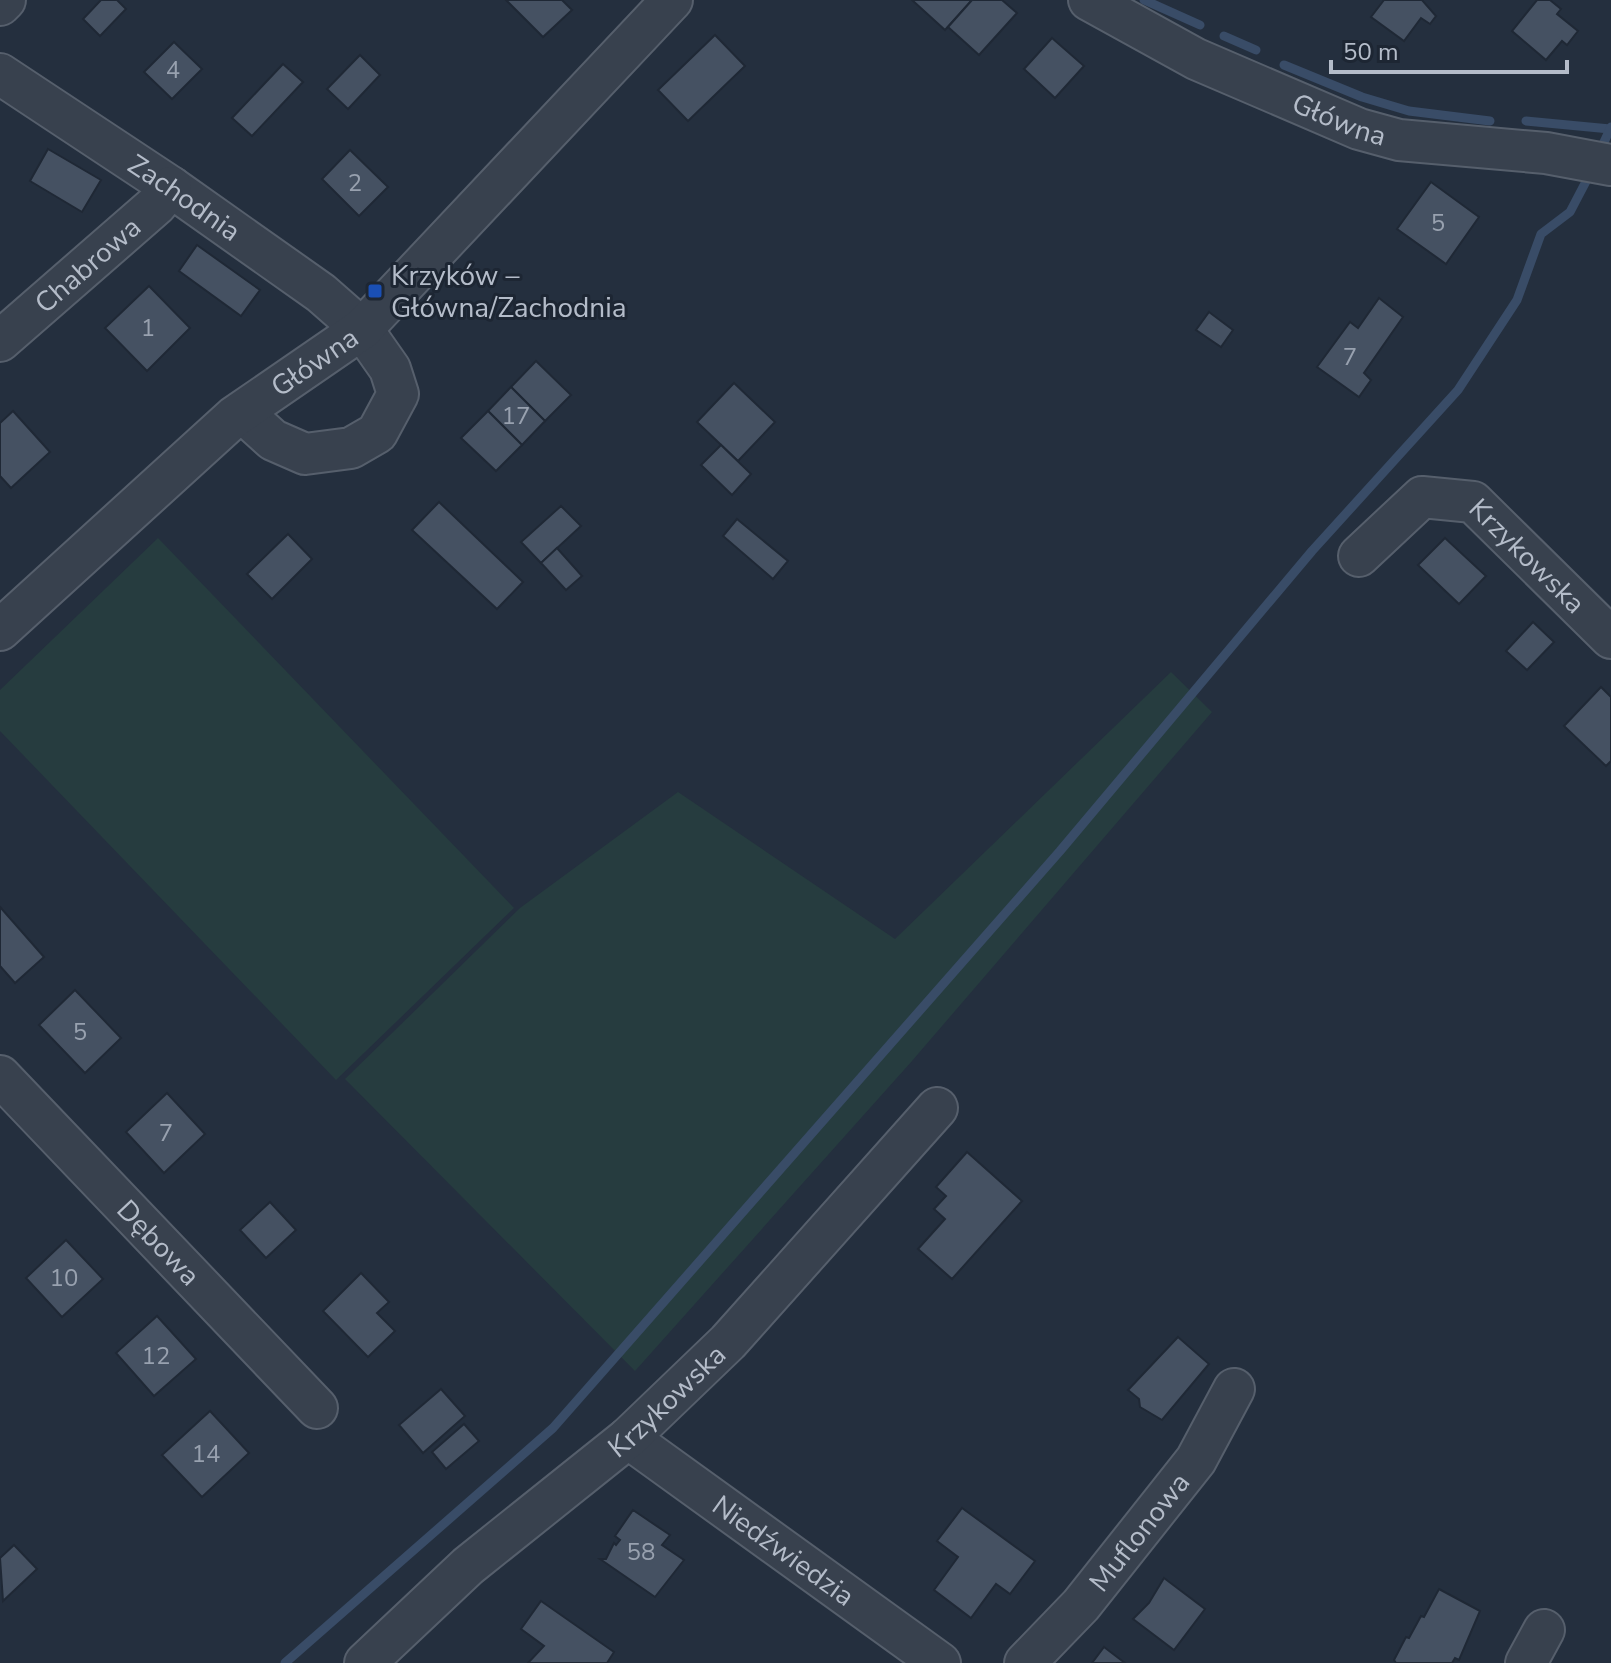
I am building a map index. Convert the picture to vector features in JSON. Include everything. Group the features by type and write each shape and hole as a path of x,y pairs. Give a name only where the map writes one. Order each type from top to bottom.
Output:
{"street":[{"path":"0,5 5,0"},
{"name":"Główna","path":"0,630 242,412 362,329 672,0"},
{"name":"Główna","path":"1089,0 1196,59 1359,129 1399,140 1600,163"},
{"name":"Zachodnia","path":"0,74 171,187 321,293 362,329 390,369 398,394 377,433 351,448 305,454 273,440 242,412"},
{"name":"Chabrowa","path":"0,341 156,205 171,187"},
{"name":"Krzykowska","path":"1359,556 1422,497 1473,502 1611,638"},
{"name":"Dębowa","path":"0,1076 317,1408"},
{"name":"Krzykowska","path":"365,1663 468,1566 628,1438 728,1342 937,1108"},
{"name":"Muflonowa","path":"1025,1663 1081,1605 1196,1460 1234,1389"},
{"name":"Niedźwiedzia","path":"628,1438 940,1663"}],"green space":[{"path":"158,538 514,908 336,1080 0,731 0,690"},
{"path":"1171,672 1212,712 912,1061 635,1371 345,1079 520,908 678,792 895,939"}],"building":[{"path":"101,0 117,0 126,9 100,36 83,19"},
{"path":"506,0 562,0 572,10 543,37"},
{"path":"912,0 972,0 945,30"},
{"path":"972,0 1002,0 1017,13 979,55 948,27"},
{"path":"1384,0 1422,0 1436,16 1430,24 1421,18 1404,41 1371,17"},
{"path":"1537,0 1550,0 1561,9 1557,14 1578,31 1567,45 1562,41 1546,60 1512,31"},
{"path":"715,35 745,66 688,121 658,90"},
{"path":"1052,38 1084,66 1055,98 1024,69"},
{"path":"174,42 202,69 172,99 144,72"},
{"path":"360,55 380,75 348,109 327,89"},
{"path":"283,64 303,82 252,136 232,118"},
{"path":"48,149 101,180 82,212 30,181"},
{"path":"350,150 388,187 359,216 322,179"},
{"path":"1431,182 1479,217 1446,264 1397,229"},
{"path":"197,245 260,290 241,316 179,271"},
{"path":"149,286 190,328 147,371 105,328"},
{"path":"1379,298 1403,317 1364,373 1371,380 1359,397 1317,367 1350,322 1358,328"},
{"path":"1209,312 1233,330 1221,347 1196,330"},
{"path":"536,361 571,395 545,421 511,387"},
{"path":"734,383 775,422 738,461 697,422"},
{"path":"511,387 545,421 522,445 488,411"},
{"path":"13,411 50,452 11,488 0,476 0,423"},
{"path":"488,411 522,445 496,471 461,438"},
{"path":"721,445 751,474 732,495 701,465"},
{"path":"439,502 523,582 497,609 412,530"},
{"path":"561,506 581,526 541,563 521,542"},
{"path":"737,519 788,561 773,579 723,536"},
{"path":"288,534 312,559 272,599 247,574"},
{"path":"1445,538 1486,576 1459,604 1418,565"},
{"path":"557,548 582,576 566,590 541,563"},
{"path":"1533,622 1554,642 1527,670 1506,651"},
{"path":"1601,687 1611,697 1611,761 1606,766 1564,726"},
{"path":"0,907 44,957 15,983 0,966"},
{"path":"75,990 121,1038 85,1073 39,1025"},
{"path":"167,1093 205,1134 164,1173 126,1132"},
{"path":"967,1152 1022,1201 952,1279 918,1249 945,1219 934,1209 946,1196 936,1187"},
{"path":"270,1202 296,1230 266,1258 240,1230"},
{"path":"66,1240 103,1279 62,1317 26,1278"},
{"path":"361,1273 389,1302 377,1313 395,1331 368,1357 323,1311"},
{"path":"157,1316 196,1359 154,1396 116,1353"},
{"path":"1178,1337 1209,1364 1162,1420 1140,1407 1139,1399 1128,1390"},
{"path":"441,1389 465,1416 423,1453 399,1425"},
{"path":"210,1411 249,1453 202,1497 162,1455"},
{"path":"464,1424 479,1441 446,1469 432,1452"},
{"path":"962,1508 1035,1561 1010,1594 996,1584 971,1618 934,1590 958,1557 937,1541"},
{"path":"633,1510 670,1535 662,1545 684,1560 655,1597 600,1559 606,1559 614,1543 616,1545 620,1540 615,1536"},
{"path":"14,1545 37,1569 3,1601 0,1558"},
{"path":"1164,1578 1205,1609 1174,1650 1133,1619 1149,1603"},
{"path":"1439,1589 1480,1611 1459,1660 1455,1658 1452,1663 1396,1663 1394,1660 1406,1637 1409,1638 1421,1616 1424,1617"},
{"path":"541,1601 614,1652 607,1663 528,1663 544,1646 521,1629"},
{"path":"1104,1647 1125,1663 1092,1663"}],"waterway":[{"path":"1144,0 1200,25"},
{"path":"1224,36 1256,50"},
{"path":"1284,65 1362,97 1409,111 1490,121"},
{"path":"1526,121 1610,129"},
{"path":"1599,153 1611,127"},
{"path":"285,1663 553,1428 1060,851 1312,551 1458,390 1517,300 1541,234 1570,212 1592,170"}],"place":[{"name":"Krzyków – Główna/Zachodnia","path":"375,291"}]}
